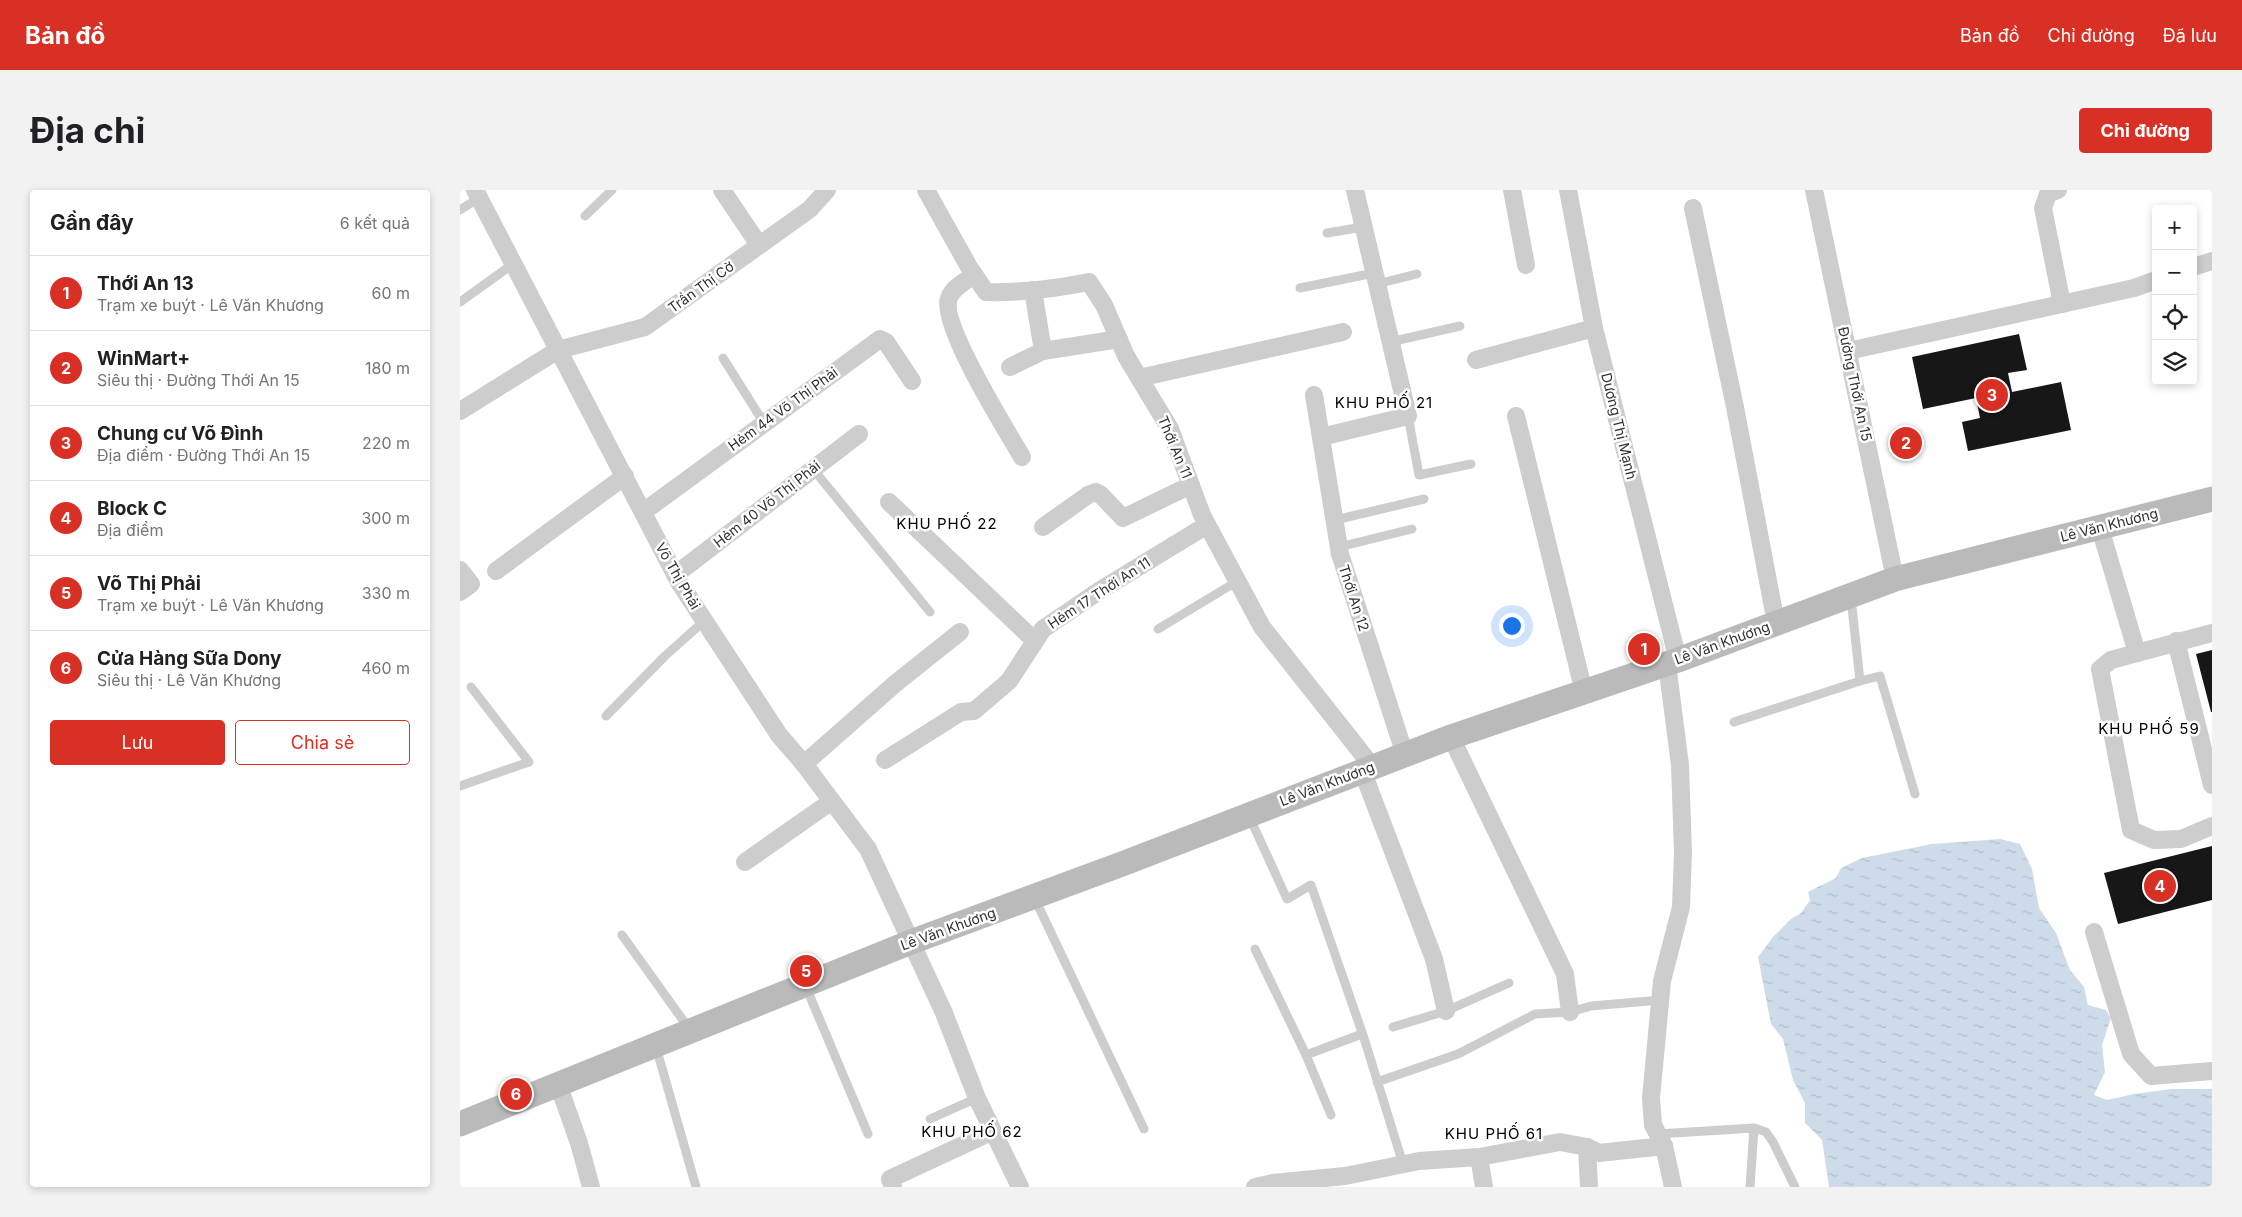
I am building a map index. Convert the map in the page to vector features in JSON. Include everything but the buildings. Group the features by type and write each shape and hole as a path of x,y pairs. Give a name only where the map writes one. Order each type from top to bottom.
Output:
{"main road":[{"name":"Lê Văn Khương","path":"460,1124 911,942 1034,897 1451,737 1672,662 1895,579 2212,499"}],"street":[{"path":"722,190 759,245"},
{"name":"Trần Thị Cờ","path":"460,411 558,350 645,326 810,208 827,190"},
{"name":"Thới An 11","path":"926,190 974,275 986,292 1033,290 1089,282 1104,305 1119,340 1139,378 1170,430 1207,525 1236,582 1262,627 1367,768 1434,960 1446,1011"},
{"path":"1321,437 1408,416 1355,190"},
{"path":"1512,190 1526,265"},
{"name":"Dương Thị Mạnh","path":"1568,190 1594,328 1672,662 1680,765 1683,853 1681,907 1662,980 1651,1098 1653,1125 1661,1140 1673,1187"},
{"name":"Đường Thới An 15","path":"1814,190 1895,579"},
{"path":"2058,190 2048,194 2043,208 2062,304"},
{"name":"Võ Thị Phải","path":"477,194 675,575 780,735 868,849 944,1013 977,1098 1020,1187"},
{"path":"1694,208 1735,407 1776,623"},
{"path":"2197,266 2212,261"},
{"path":"974,275 953,290 949,297 948,310 974,374 1022,457"},
{"path":"1848,351 2134,288 2152,281"},
{"path":"1033,290 1043,351"},
{"path":"1476,360 1594,328"},
{"path":"1139,378 1343,332"},
{"name":"Hẻm 44 Võ Thị Phải","path":"643,512 880,339 886,342 912,381"},
{"path":"1010,367 1043,351 1119,340"},
{"name":"Thới An 12","path":"1314,395 1339,547 1405,755"},
{"path":"1516,416 1584,692"},
{"name":"Hẻm 40 Võ Thị Phải","path":"675,575 859,434"},
{"path":"496,571 625,476"},
{"path":"1043,527 1093,493 1100,494 1122,518 1191,485"},
{"path":"889,502 1035,641"},
{"name":"Hẻm 17 Thới An 11","path":"885,760 961,712 974,711 1009,681 1043,629 1091,596 1207,525"},
{"path":"2100,528 2137,653"},
{"path":"460,570 471,584 460,592"},
{"path":"804,764 896,683 960,632"},
{"path":"2212,633 2176,641 2111,660 2100,669 2131,830 2154,840 2181,839 2212,826"},
{"path":"2176,641 2212,785"},
{"path":"1451,737 1561,967 1564,974 1570,1012"},
{"path":"745,862 832,801"},
{"path":"2094,932 2131,1054 2151,1076 2212,1071"},
{"path":"558,1084 579,1143 591,1187"},
{"path":"893,1187 890,1179 993,1131"},
{"path":"1255,1187 1273,1183 1345,1176 1403,1164 1478,1157 1560,1142 1587,1147 1599,1153 1661,1140"},
{"path":"1587,1147 1589,1187"},
{"path":"1478,1157 1484,1187"}],"lane":[{"path":"586,216 612,190"},
{"path":"460,210 477,194"},
{"path":"1326,233 1363,226"},
{"path":"460,302 513,264"},
{"path":"1300,288 1417,274"},
{"path":"1390,342 1460,326"},
{"path":"723,358 764,423"},
{"path":"1408,416 1420,475 1471,464"},
{"path":"813,469 930,612"},
{"path":"1335,520 1424,499"},
{"path":"1339,547 1412,529"},
{"path":"1158,629 1236,582"},
{"path":"1851,595 1860,681"},
{"path":"606,716 665,656 704,621"},
{"path":"1734,722 1880,676 1915,794"},
{"path":"460,786 529,762 471,687"},
{"path":"1248,815 1287,899 1310,885 1362,1034 1403,1164"},
{"path":"1034,897 1144,1128"},
{"path":"622,935 691,1030"},
{"path":"1255,949 1306,1055 1331,1115"},
{"path":"1393,1027 1446,1011 1509,983"},
{"path":"805,985 868,1134"},
{"path":"1377,1082 1458,1054 1535,1014 1570,1012 1591,1006 1661,1000"},
{"path":"1306,1055 1362,1034"},
{"path":"655,1045 696,1187"},
{"path":"930,1119 977,1098"},
{"path":"1750,1187 1754,1128"},
{"path":"1661,1140 1754,1128 1766,1132 1773,1142 1795,1187"}],"water":[{"path":"2000,839 2020,844 2032,869 2039,908 2056,933 2070,970 2084,987 2088,1005 2106,1010 2111,1018 2102,1045 2105,1072 2094,1095 2107,1100 2171,1089 2212,1089 2212,1187 1829,1187 1822,1140 1805,1123 1805,1103 1793,1080 1783,1039 1771,1024 1758,957 1773,937 1791,919 1801,913 1810,900 1808,892 1836,878 1841,868 1862,858 1932,844"}],"place":[{"name":"Chung cư Võ Đình","path":"1992,395"},
{"name":"WinMart+","path":"1906,443"},
{"name":"Thới An 13","path":"1644,649"},
{"name":"Block C","path":"2160,886"},
{"name":"Võ Thị Phải","path":"806,971"},
{"name":"Cửa Hàng Sữa Dony","path":"516,1094"}],"district":[{"name":"KHU PHỐ 21","path":"1384,403"},
{"name":"KHU PHỐ 22","path":"947,524"},
{"name":"KHU PHỐ 59","path":"2149,729"},
{"name":"KHU PHỐ 62","path":"972,1132"},
{"name":"KHU PHỐ 61","path":"1494,1134"}]}
